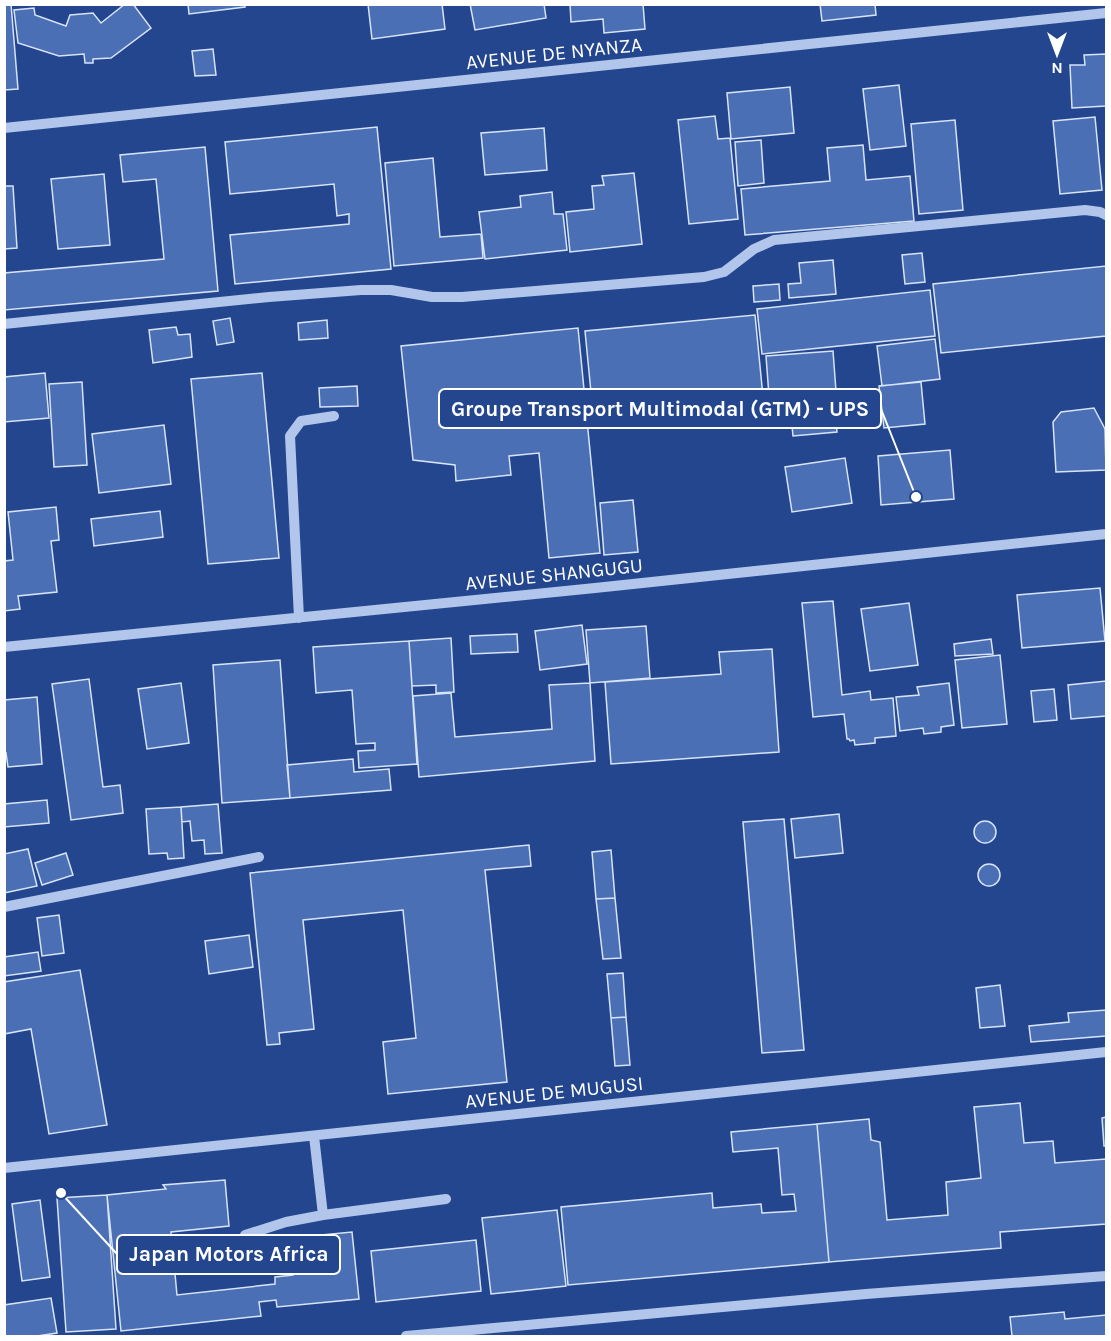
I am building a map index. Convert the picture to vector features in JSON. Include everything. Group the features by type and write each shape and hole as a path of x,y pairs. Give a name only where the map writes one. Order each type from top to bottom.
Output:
{"street":[{"name":"AVENUE DE NYANZA","path":"4,128 1107,13"},
{"path":"4,324 350,291 391,290 432,297 462,297 704,277 724,272 754,249 774,240 1085,210 1107,215"},
{"path":"299,618 290,436 301,421 334,416"},
{"name":"AVENUE SHANGUGU","path":"4,647 1107,534"},
{"path":"4,907 259,857"},
{"name":"AVENUE DE MUGUSI","path":"4,1168 1107,1052"},
{"path":"314,1136 323,1215"},
{"path":"245,1235 286,1222 323,1215 446,1198"},
{"path":"406,1336 866,1294 1107,1276"}],"building":[{"path":"4,4 11,4 18,89 4,90"},
{"path":"125,4 133,4 151,28 111,58 93,59 93,63 85,63 84,54 59,56 18,43 14,10 34,8 35,15 66,26 70,15 93,13 101,23"},
{"path":"188,4 245,4 245,7 189,14"},
{"path":"368,4 442,4 445,29 372,39"},
{"path":"470,4 544,4 546,18 475,30"},
{"path":"570,4 643,4 645,29 604,33 603,19 571,22"},
{"path":"820,4 875,4 876,15 822,21"},
{"path":"213,49 216,75 195,76 192,51"},
{"path":"1106,54 1106,106 1072,108 1070,65 1085,65 1084,55"},
{"path":"899,85 906,146 870,150 863,89"},
{"path":"790,87 794,133 731,139 727,93"},
{"path":"715,116 718,139 730,138 738,219 689,224 678,120"},
{"path":"1095,117 1102,190 1060,194 1053,121"},
{"path":"955,120 963,210 919,214 911,124"},
{"path":"377,127 391,269 235,284 230,235 349,224 349,214 337,216 334,184 230,194 225,142"},
{"path":"544,128 547,170 485,175 481,133"},
{"path":"761,140 764,183 738,186 735,142"},
{"path":"863,145 866,180 910,176 914,221 745,235 741,189 830,181 827,148"},
{"path":"205,147 218,291 4,310 4,273 164,259 156,179 123,182 120,155"},
{"path":"433,158 440,237 481,234 483,258 394,266 385,163"},
{"path":"634,173 642,244 570,252 566,212 594,209 592,186 604,185 602,176"},
{"path":"104,174 110,245 58,249 51,179"},
{"path":"4,186 13,186 17,248 4,249"},
{"path":"552,192 554,214 563,214 567,250 485,259 479,212 521,207 520,196"},
{"path":"922,253 925,282 905,284 902,255"},
{"path":"833,260 836,294 789,298 788,284 801,283 799,263"},
{"path":"1106,266 1106,336 941,353 933,284"},
{"path":"779,284 780,300 754,302 753,286"},
{"path":"930,290 935,336 762,354 757,309"},
{"path":"755,315 764,407 594,423 585,331"},
{"path":"230,318 234,342 217,345 213,321"},
{"path":"327,320 328,338 299,340 298,323"},
{"path":"176,327 178,335 190,334 192,357 153,363 149,330"},
{"path":"578,328 600,553 549,558 539,453 509,456 511,475 456,481 455,465 413,460 401,346"},
{"path":"935,339 940,379 882,386 877,346"},
{"path":"833,351 836,391 769,396 766,356"},
{"path":"45,373 49,418 4,422 4,377"},
{"path":"262,373 279,558 208,564 191,379"},
{"path":"82,382 87,465 54,467 49,384"},
{"path":"921,382 925,424 884,428 879,386"},
{"path":"357,386 358,406 320,407 319,388"},
{"path":"833,392 837,432 793,436 789,396"},
{"path":"1094,408 1105,429 1106,470 1056,472 1053,422 1061,412"},
{"path":"164,425 171,484 99,493 92,434"},
{"path":"950,450 954,499 881,505 878,456"},
{"path":"845,458 852,503 792,512 785,467"},
{"path":"633,500 638,552 604,555 600,503"},
{"path":"56,507 59,540 51,541 57,592 18,596 20,609 4,611 4,561 13,560 8,512"},
{"path":"160,511 163,537 94,546 91,519"},
{"path":"1100,588 1105,641 1022,648 1017,595"},
{"path":"833,601 842,695 870,691 871,700 893,698 896,736 875,738 875,743 855,745 854,740 847,739 844,714 813,717 802,603"},
{"path":"909,603 918,665 870,671 861,609"},
{"path":"582,625 587,664 540,670 535,631"},
{"path":"646,626 650,678 590,683 586,630"},
{"path":"517,634 518,652 471,654 470,636"},
{"path":"451,638 454,692 436,693 436,685 412,686 409,641"},
{"path":"991,639 993,654 955,656 954,644"},
{"path":"409,641 417,764 359,768 358,751 375,750 375,743 356,744 352,690 316,693 313,647"},
{"path":"772,649 779,752 611,764 605,682 721,674 719,652"},
{"path":"1000,655 1007,724 962,728 955,660"},
{"path":"280,660 290,798 222,803 213,665"},
{"path":"89,679 103,787 120,785 123,813 71,820 52,684"},
{"path":"1106,681 1106,716 1071,719 1068,685"},
{"path":"181,683 189,743 147,749 138,689"},
{"path":"590,683 595,761 419,777 413,696 451,693 455,737 552,729 549,685"},
{"path":"949,683 954,725 941,727 941,732 924,734 923,728 900,731 896,697 919,695 917,687"},
{"path":"1054,689 1057,720 1034,722 1031,691"},
{"path":"37,697 42,764 8,767 6,753 4,754 4,700"},
{"path":"353,759 354,772 389,769 391,790 290,798 287,765"},
{"path":"47,800 49,823 4,827 4,804"},
{"path":"218,804 222,853 205,854 204,840 192,841 190,821 182,822 181,807"},
{"path":"181,807 184,858 168,859 167,853 149,854 146,809"},
{"path":"839,814 843,853 795,858 791,819"},
{"path":"784,819 804,1050 762,1053 743,822"},
{"path":"985,821 993,824 996,832 993,840 985,843 977,840 974,832 977,824"},
{"path":"529,845 531,866 485,870 507,1082 388,1094 383,1042 416,1038 403,910 303,920 314,1029 279,1033 280,1044 267,1045 250,873"},
{"path":"28,849 37,886 4,893 4,854"},
{"path":"611,850 615,898 596,899 592,852"},
{"path":"66,853 73,875 42,885 35,863"},
{"path":"989,864 997,867 1000,875 997,883 989,886 981,883 978,875 981,867"},
{"path":"615,898 621,958 603,959 596,899"},
{"path":"59,915 64,953 42,956 37,918"},
{"path":"249,935 253,967 209,974 205,941"},
{"path":"38,952 41,971 4,976 4,957"},
{"path":"80,970 107,1125 49,1134 31,1029 4,1034 4,982"},
{"path":"623,973 626,1017 611,1018 607,974"},
{"path":"1000,985 1005,1026 980,1028 976,988"},
{"path":"1106,1010 1106,1036 1031,1042 1029,1026 1069,1022 1068,1013"},
{"path":"626,1017 630,1065 615,1066 611,1018"},
{"path":"1020,1103 1024,1143 1053,1141 1055,1163 1106,1159 1106,1224 1000,1232 1001,1248 829,1262 817,1124 869,1119 871,1140 880,1142 887,1220 948,1215 946,1182 981,1178 974,1107"},
{"path":"1106,1117 1106,1146 1104,1146 1102,1118"},
{"path":"817,1124 829,1262 568,1285 561,1207 712,1193 713,1208 761,1204 762,1213 796,1211 794,1194 782,1195 778,1148 733,1152 731,1132"},
{"path":"225,1180 229,1226 171,1232 177,1295 275,1284 275,1277 293,1275 290,1238 352,1232 359,1299 277,1307 276,1300 259,1302 261,1316 121,1331 107,1195 166,1189 163,1185"},
{"path":"107,1195 116,1329 66,1332 57,1198"},
{"path":"40,1200 50,1277 22,1281 12,1204"},
{"path":"557,1210 566,1286 491,1294 482,1218"},
{"path":"476,1240 481,1291 376,1302 371,1251"},
{"path":"51,1298 57,1333 37,1336 4,1336 4,1305"},
{"path":"1064,1312 1065,1319 1106,1315 1106,1336 1012,1336 1010,1317"}],"place":[{"name":"Groupe Transport Multimodal (GTM) - UPS","path":"916,497"},
{"name":"Japan Motors Africa","path":"61,1193"}]}
